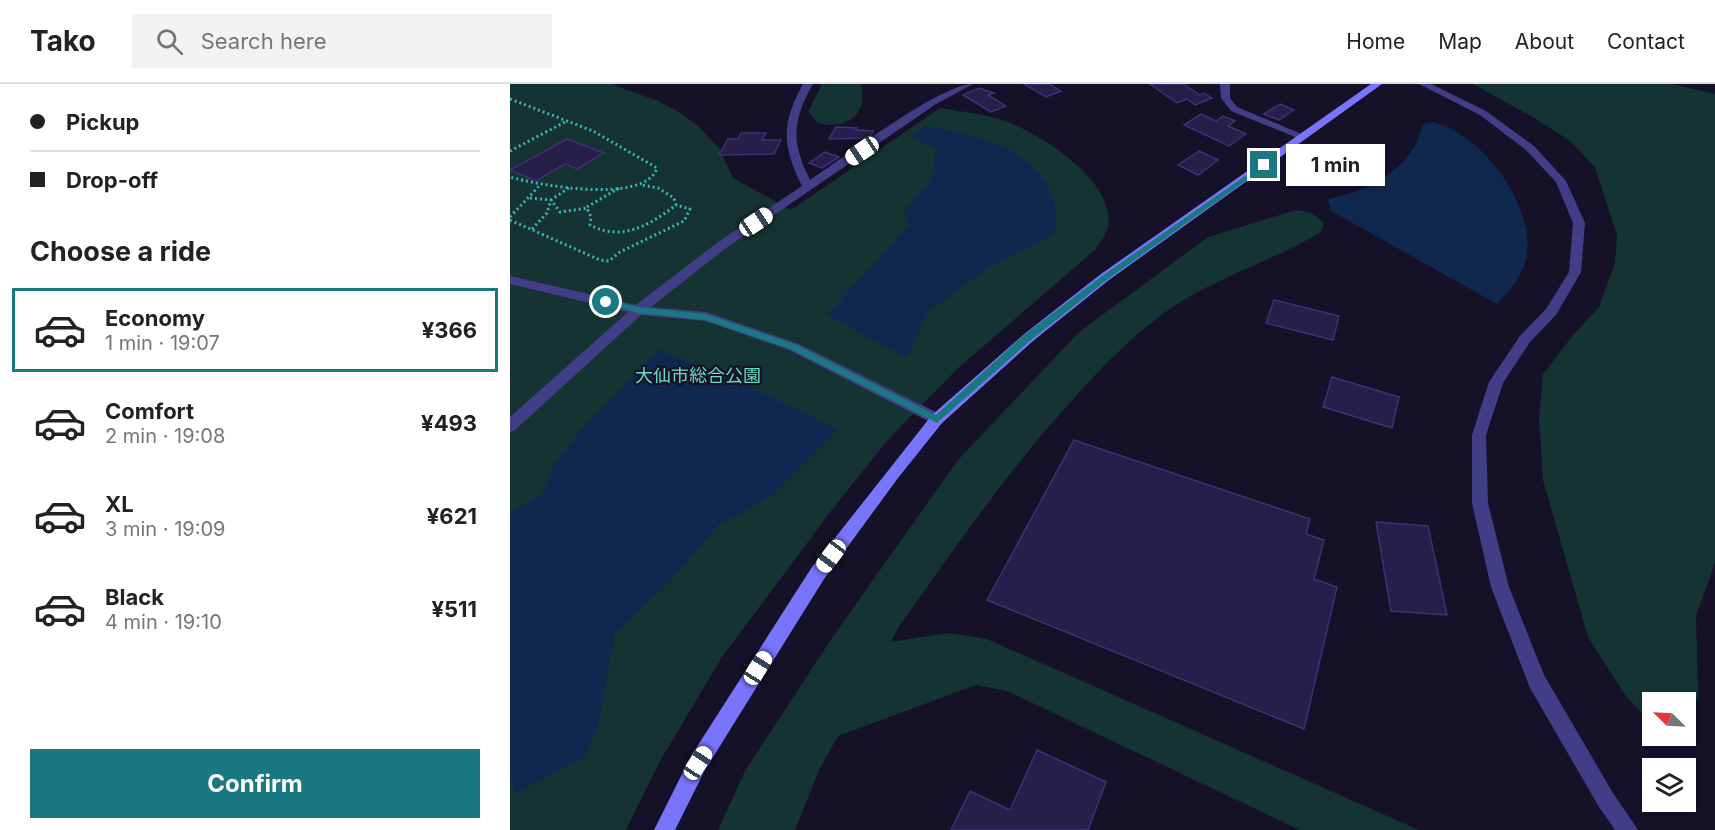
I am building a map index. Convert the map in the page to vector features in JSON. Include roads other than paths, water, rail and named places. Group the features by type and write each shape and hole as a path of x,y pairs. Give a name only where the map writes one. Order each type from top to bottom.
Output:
{"street":[{"path":"807,84 792,114 789,139 798,167 808,187"},
{"path":"510,426 638,310 722,245 933,102 968,84"},
{"path":"1225,84 1225,98 1234,109 1304,137"},
{"path":"664,830 698,763 818,573 893,472 937,419 1028,338 1105,278 1377,84"},
{"path":"1424,84 1483,112 1530,148 1561,182 1579,223 1575,272 1551,312 1525,339 1496,382 1479,435 1480,503 1500,587 1537,681 1605,800 1628,830"},
{"path":"510,280 638,310 706,317 794,347 937,419"}],"water":[{"path":"1432,122 1468,140 1485,155 1500,172 1522,213 1527,233 1526,261 1516,281 1497,304 1331,211 1328,199 1358,191 1373,184 1400,165 1418,140 1423,124"},
{"path":"925,126 963,133 1001,146 1018,155 1045,181 1054,202 1056,227 1048,238 988,268 929,311 907,358 827,315 909,225 904,210 931,180 936,149 910,136"},
{"path":"659,350 731,377 838,430 772,496 718,525 670,582 615,634 598,727 585,757 516,793 510,776 510,513 541,495 554,464 588,422"}],"park label":[{"name":"大仙市総合公園","path":"698,375"}]}
